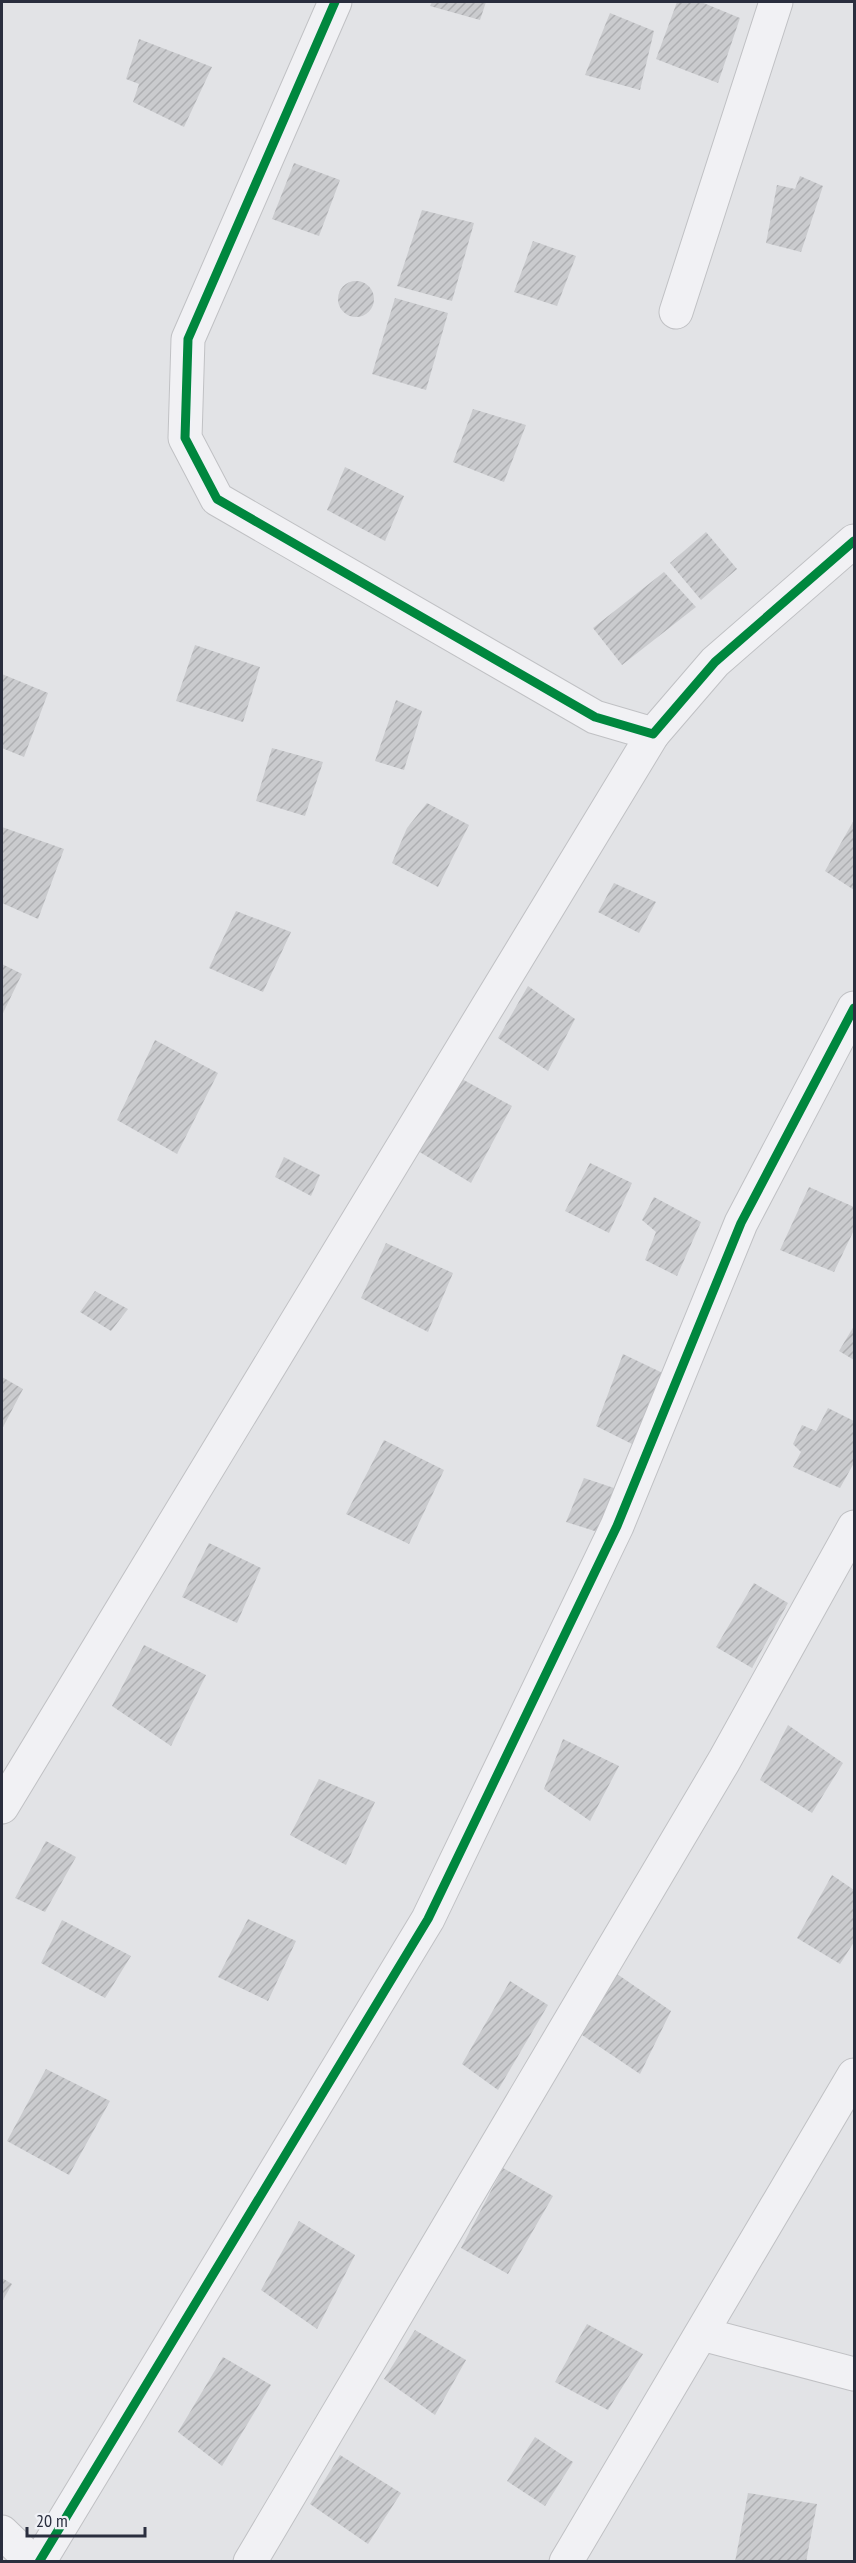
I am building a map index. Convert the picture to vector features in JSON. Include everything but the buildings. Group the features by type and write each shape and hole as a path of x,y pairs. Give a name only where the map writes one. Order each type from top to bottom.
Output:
{"street":[{"path":"335,2 188,339 184,438 217,499 595,717 653,734"},
{"path":"676,312 776,2"},
{"path":"2,1807 653,734 715,662 855,541"},
{"path":"39,2562 428,1919 617,1526 741,1223 855,1008"},
{"path":"250,2562 724,1761 855,1527"},
{"path":"566,2562 855,2076"},
{"path":"702,2334 855,2374"},
{"path":"2,2532 33,2562"}],"cycle path":[{"path":"335,2 188,339 185,438 217,499 595,717 653,734 715,662 854,541"},
{"path":"39,2562 428,1919 617,1526 741,1223 854,1008"}]}
